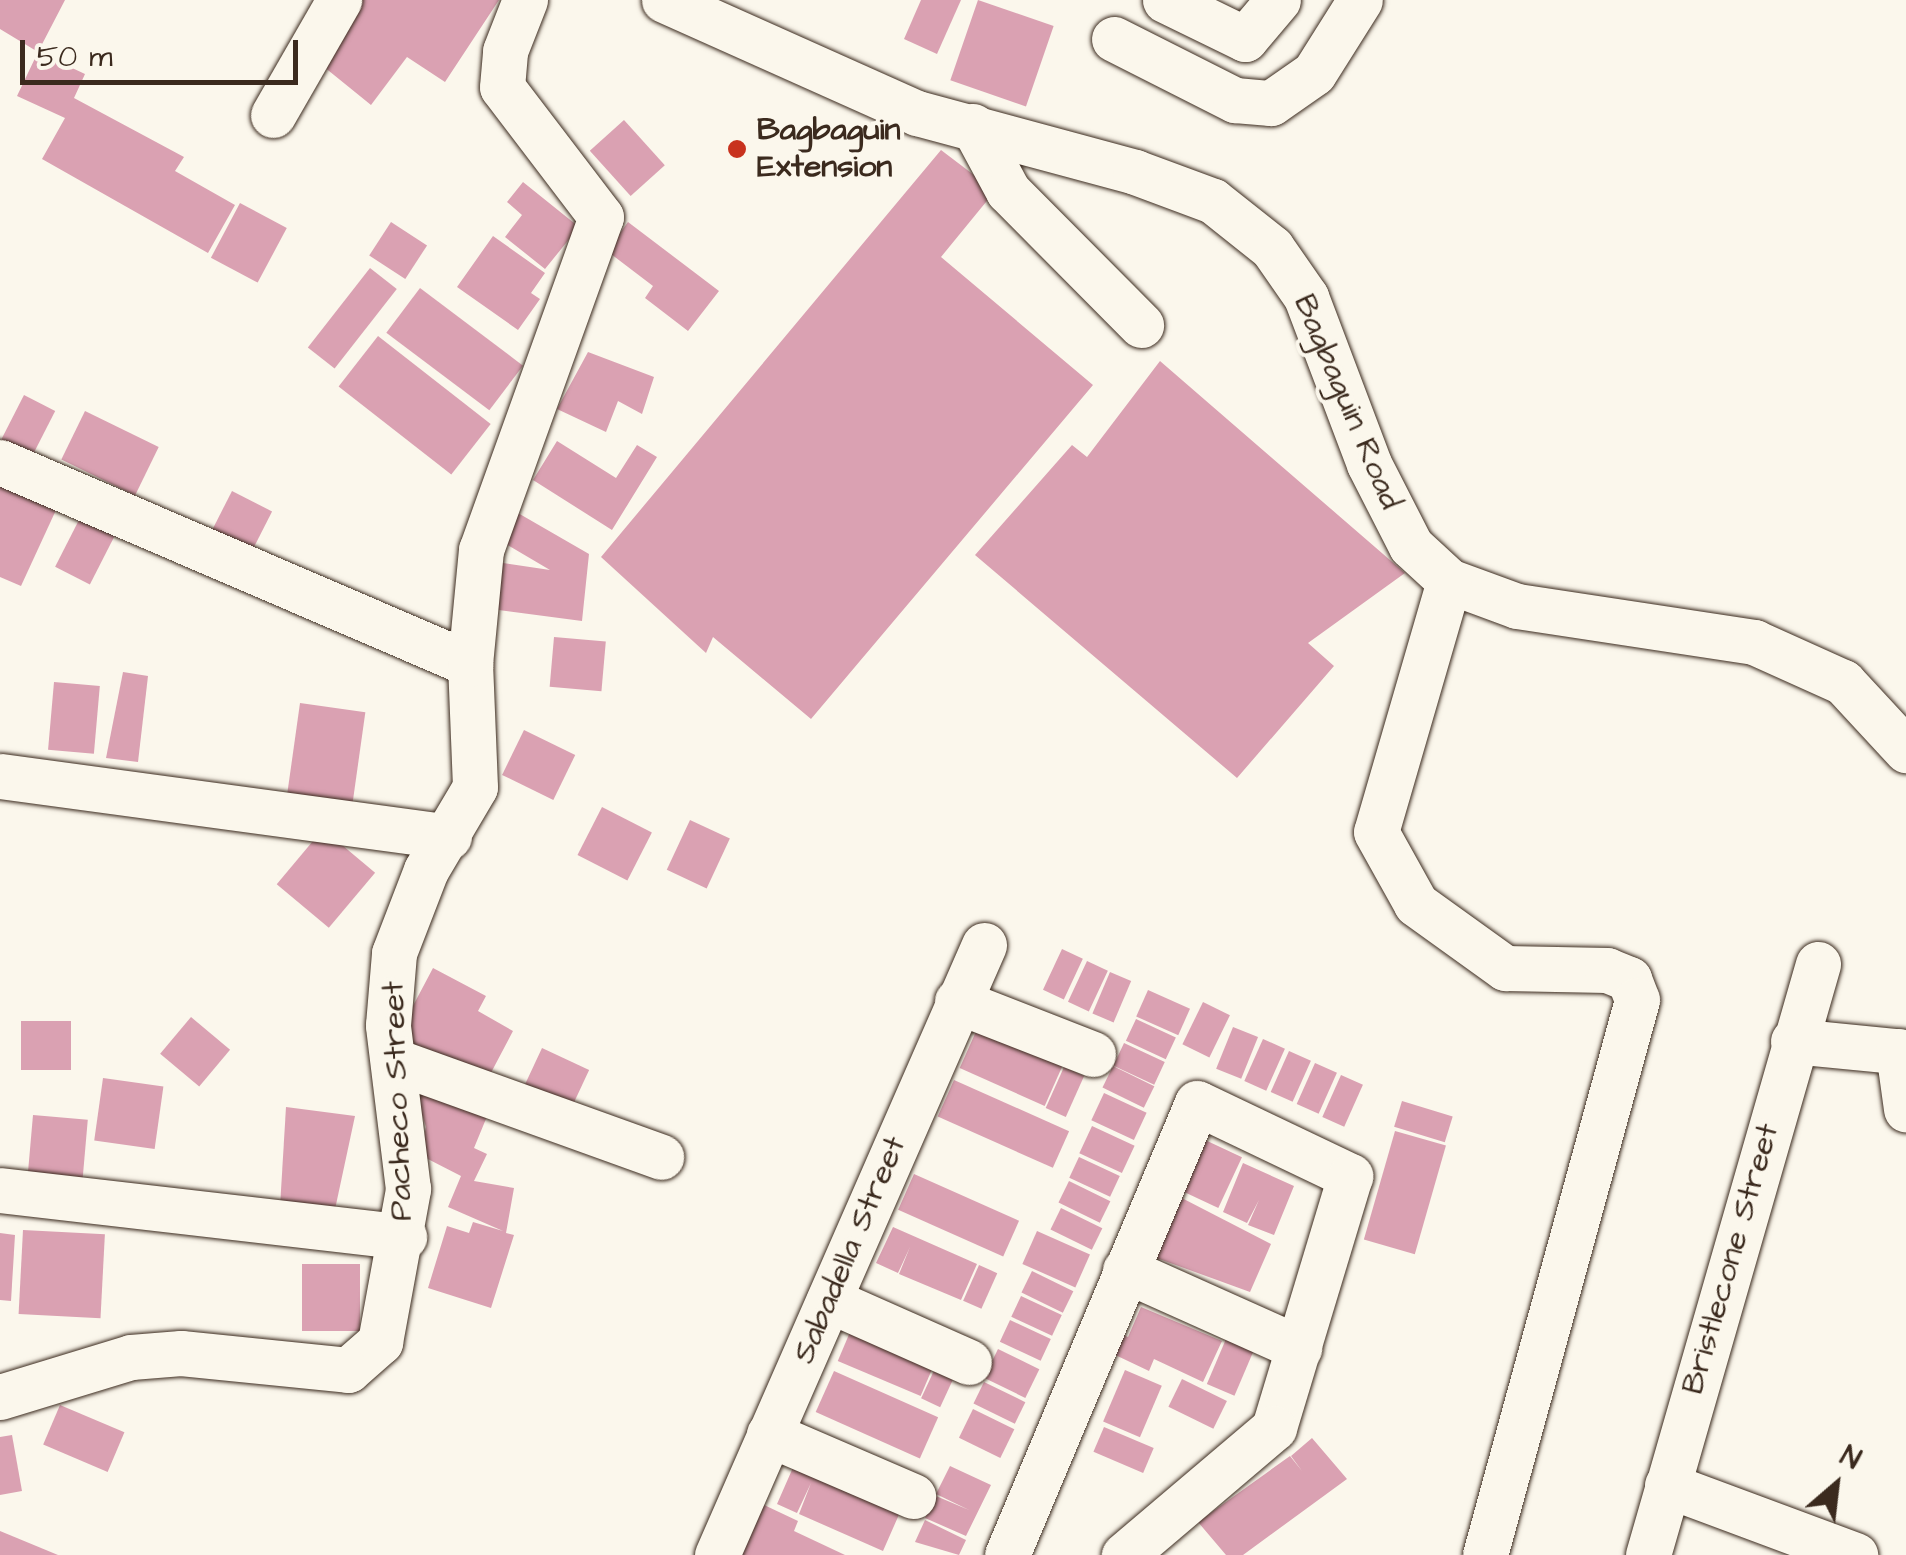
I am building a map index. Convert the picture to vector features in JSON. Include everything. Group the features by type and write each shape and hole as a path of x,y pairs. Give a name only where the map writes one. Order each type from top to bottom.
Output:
{"street":[{"path":"274,115 339,0"},
{"name":"Pacheco Street","path":"0,1397 131,1357 181,1353 348,1370 380,1342 404,1237 406,1138 388,1025 394,952 426,870 474,787 471,604 496,498 601,218 502,87 505,50 525,0"},
{"name":"Bagbaguin Road","path":"664,0 916,113 972,126 1213,202 1272,248 1306,297 1369,464 1410,546 1449,582 1517,606 1754,642 1843,682 1906,750"},
{"path":"1165,0 1245,39 1278,0"},
{"path":"1114,39 1235,100 1271,103 1314,73 1360,0"},
{"path":"972,126 1008,192 1141,325"},
{"path":"0,462 470,664"},
{"path":"1449,582 1376,832 1416,904 1505,968 1607,970 1629,979 1637,1000 1486,1555"},
{"path":"0,776 448,837"},
{"name":"Sabadella Street","path":"717,1555 984,945"},
{"name":"Bristlecone Street","path":"1648,1555 1818,964"},
{"path":"957,1001 1093,1054"},
{"path":"1793,1041 1902,1051 1906,1109"},
{"path":"394,1061 661,1158"},
{"path":"1007,1555 1197,1103 1350,1176 1274,1428 1124,1555"},
{"path":"0,1190 404,1237"},
{"path":"1125,1270 1299,1348"},
{"path":"830,1300 968,1362"},
{"path":"769,1434 913,1496"},
{"path":"1667,1485 1855,1555"}],"building":[{"path":"0,0 65,0 38,52 0,29"},
{"path":"352,0 499,0 445,82 407,57 371,105 313,58"},
{"path":"921,0 961,0 937,54 904,39"},
{"path":"978,0 1054,26 1026,106 950,80"},
{"path":"38,52 85,74 74,98 184,157 175,171 235,205 208,253 42,159 65,118 17,96"},
{"path":"624,120 665,165 631,196 590,151"},
{"path":"941,150 995,191 941,257 1093,385 811,719 713,637 706,653 601,557"},
{"path":"523,182 579,227 545,269 505,237 522,215 507,202"},
{"path":"240,203 287,228 258,283 211,258"},
{"path":"391,222 427,245 405,279 369,256"},
{"path":"628,222 719,291 688,331 645,298 653,286 607,251"},
{"path":"493,236 545,273 531,293 540,299 518,330 457,287"},
{"path":"370,268 397,289 335,369 308,348"},
{"path":"420,288 523,366 489,410 386,333"},
{"path":"378,336 491,424 451,474 339,386"},
{"path":"588,352 654,377 642,414 618,401 606,432 557,409"},
{"path":"1160,361 1405,573 1308,643 1334,666 1237,778 975,555 1072,445 1087,457"},
{"path":"24,395 55,411 32,457 0,441"},
{"path":"85,411 159,447 135,495 61,460"},
{"path":"557,441 616,478 637,445 657,457 612,530 533,480"},
{"path":"0,468 62,497 21,586 0,577"},
{"path":"232,491 272,511 243,568 203,547"},
{"path":"511,509 589,554 582,621 483,608 489,561 550,570 494,537"},
{"path":"81,516 116,534 90,584 55,567"},
{"path":"554,637 606,642 601,691 550,687"},
{"path":"123,672 148,676 138,762 106,758"},
{"path":"54,682 100,686 94,754 48,750"},
{"path":"300,703 365,712 353,802 287,793"},
{"path":"524,730 575,755 553,800 502,775"},
{"path":"602,807 652,832 627,881 577,855"},
{"path":"690,820 730,839 707,888 667,870"},
{"path":"323,829 375,873 329,928 277,884"},
{"path":"1062,949 1083,959 1064,1000 1043,990"},
{"path":"1087,961 1108,971 1089,1012 1068,1002"},
{"path":"433,968 486,996 478,1011 513,1031 484,1086 396,1038"},
{"path":"1110,972 1131,981 1114,1022 1092,1013"},
{"path":"1148,990 1190,1009 1178,1035 1136,1016"},
{"path":"1203,1002 1230,1015 1209,1057 1182,1044"},
{"path":"191,1017 230,1050 199,1087 160,1054"},
{"path":"1136,1019 1176,1038 1166,1059 1126,1041"},
{"path":"21,1021 71,1021 71,1070 21,1070"},
{"path":"978,1027 1063,1065 1045,1106 960,1068"},
{"path":"1233,1027 1258,1037 1241,1079 1216,1069"},
{"path":"1263,1039 1285,1049 1266,1091 1244,1081"},
{"path":"1124,1043 1165,1062 1154,1085 1113,1066"},
{"path":"542,1048 589,1070 570,1111 523,1089"},
{"path":"1289,1051 1311,1061 1293,1102 1271,1092"},
{"path":"1315,1063 1337,1073 1319,1114 1297,1104"},
{"path":"1113,1066 1154,1086 1144,1108 1102,1088"},
{"path":"1064,1067 1084,1076 1066,1117 1046,1108"},
{"path":"1341,1075 1363,1085 1344,1127 1322,1117"},
{"path":"103,1078 163,1086 155,1149 94,1140"},
{"path":"954,1080 1069,1131 1053,1168 938,1117"},
{"path":"411,1081 488,1114 474,1148 487,1154 474,1181 514,1188 506,1233 514,1235 491,1308 428,1288 447,1226 469,1233 473,1222 503,1231 448,1207 461,1176 420,1155 426,1127"},
{"path":"1104,1093 1147,1113 1134,1140 1091,1120"},
{"path":"1402,1101 1453,1116 1445,1142 1394,1127"},
{"path":"286,1107 355,1116 334,1214 280,1207"},
{"path":"33,1115 88,1120 82,1188 27,1183"},
{"path":"1092,1126 1135,1146 1122,1173 1079,1153"},
{"path":"1395,1131 1446,1146 1415,1254 1364,1240"},
{"path":"1203,1139 1242,1157 1218,1208 1179,1190"},
{"path":"1079,1157 1120,1176 1110,1197 1069,1178"},
{"path":"1243,1163 1294,1186 1274,1235 1248,1225 1259,1200 1247,1223 1223,1212"},
{"path":"914,1174 1019,1221 1003,1256 898,1210"},
{"path":"1069,1181 1110,1201 1100,1223 1058,1203"},
{"path":"1176,1195 1271,1244 1250,1292 1151,1256"},
{"path":"1061,1208 1102,1228 1092,1250 1050,1230"},
{"path":"893,1227 977,1264 961,1300 899,1274 910,1247 898,1273 876,1263"},
{"path":"23,1230 105,1234 100,1318 19,1314"},
{"path":"1037,1231 1090,1255 1075,1287 1022,1264"},
{"path":"0,1233 15,1235 11,1301 0,1300"},
{"path":"302,1264 360,1264 360,1331 302,1331"},
{"path":"979,1265 997,1273 981,1309 963,1301"},
{"path":"1032,1271 1073,1291 1063,1313 1021,1293"},
{"path":"1021,1296 1062,1315 1052,1336 1011,1317"},
{"path":"1141,1307 1222,1341 1203,1382 1154,1359 1149,1371 1109,1352 1118,1333 1128,1337"},
{"path":"1010,1320 1051,1339 1041,1361 1000,1342"},
{"path":"853,1325 936,1360 921,1396 838,1361"},
{"path":"1226,1339 1254,1351 1234,1396 1207,1384"},
{"path":"998,1349 1039,1369 1025,1398 984,1378"},
{"path":"938,1362 957,1371 940,1407 921,1398"},
{"path":"1125,1370 1162,1386 1140,1437 1103,1422"},
{"path":"834,1371 938,1417 920,1458 816,1412"},
{"path":"1182,1379 1227,1401 1213,1429 1168,1407"},
{"path":"984,1382 1025,1402 1015,1424 973,1404"},
{"path":"60,1405 124,1432 108,1472 43,1445"},
{"path":"973,1409 1014,1429 1000,1458 959,1438"},
{"path":"1104,1427 1154,1448 1143,1473 1093,1452"},
{"path":"12,1435 22,1491 0,1495 0,1437"},
{"path":"1312,1438 1347,1479 1243,1555 1226,1555 1198,1522 1290,1456 1302,1471 1291,1456"},
{"path":"795,1463 901,1510 883,1551 799,1514 811,1483 797,1513 777,1504"},
{"path":"950,1466 991,1485 966,1536 925,1518 936,1496 969,1510 936,1494"},
{"path":"762,1504 798,1521 794,1531 845,1555 739,1555"},
{"path":"925,1520 966,1540 959,1555 915,1542"},
{"path":"0,1531 58,1555 0,1555"}],"place":[{"name":"Bagbaguin Extension","path":"737,149"}]}
